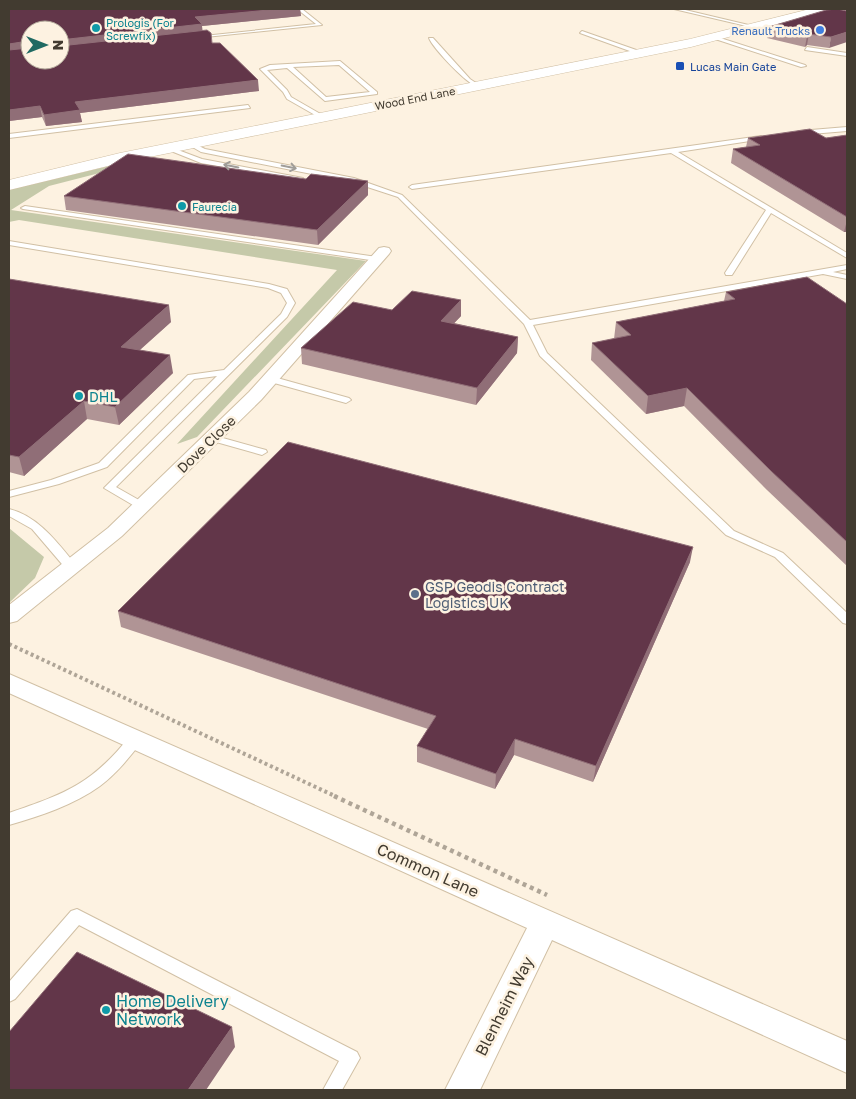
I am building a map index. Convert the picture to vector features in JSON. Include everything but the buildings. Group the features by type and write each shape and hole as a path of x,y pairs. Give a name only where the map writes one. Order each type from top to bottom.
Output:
{"street":[{"name":"Wood End Lane","path":"9,185 172,150 191,144 714,38 824,9"},
{"name":"Dove Close","path":"9,616 115,532 212,438 270,379 380,255"},
{"name":"Common Lane","path":"9,683 135,740 549,910 847,1057"},
{"name":"Blenheim Way","path":"462,1090 549,910"}],"lane":[{"path":"185,39 320,25 299,9"},
{"path":"676,9 755,27"},
{"path":"698,14 711,10"},
{"path":"582,32 640,53"},
{"path":"714,38 803,66"},
{"path":"431,39 468,80 477,86"},
{"path":"807,49 847,55"},
{"path":"288,66 325,99 375,93 340,63 288,66 263,69 285,91 289,98 322,117"},
{"path":"9,136 248,107"},
{"path":"787,134 845,130"},
{"path":"412,187 768,137"},
{"path":"191,144 203,151 354,180 400,196 528,323 543,354 730,533 779,555 847,620"},
{"path":"172,150 201,161 400,196"},
{"path":"673,151 847,256"},
{"path":"248,169 261,162"},
{"path":"26,208 380,255"},
{"path":"729,273 770,210"},
{"path":"9,243 248,282 284,291 291,303 284,315 109,488 142,506"},
{"path":"528,323 822,272 847,266"},
{"path":"822,272 847,277"},
{"path":"9,494 55,482 103,465 191,377 226,372"},
{"path":"270,379 346,400"},
{"path":"212,438 262,452"},
{"path":"9,512 18,514 40,533 71,567"},
{"path":"9,819 62,799 93,783 115,764 135,740"},
{"path":"9,994 77,916 351,1058 332,1090"}],"path":[{"path":"9,644 549,910"}],"green space":[{"path":"142,158 119,168 49,186 11,210 366,261 197,437 177,444 337,270 19,220 9,222 9,190"},
{"path":"9,528 44,557 35,578 9,603"}],"place":[{"name":"Prologis (For Screwfix)","path":"96,28"},
{"name":"Renault Trucks","path":"820,30"},
{"name":"Lucas Main Gate","path":"680,66"},
{"name":"Faurecia","path":"182,206"},
{"name":"DHL","path":"79,396"},
{"name":"GSP Geodis Contract Logistics UK","path":"415,594"},
{"name":"Home Delivery Network","path":"106,1010"}]}
